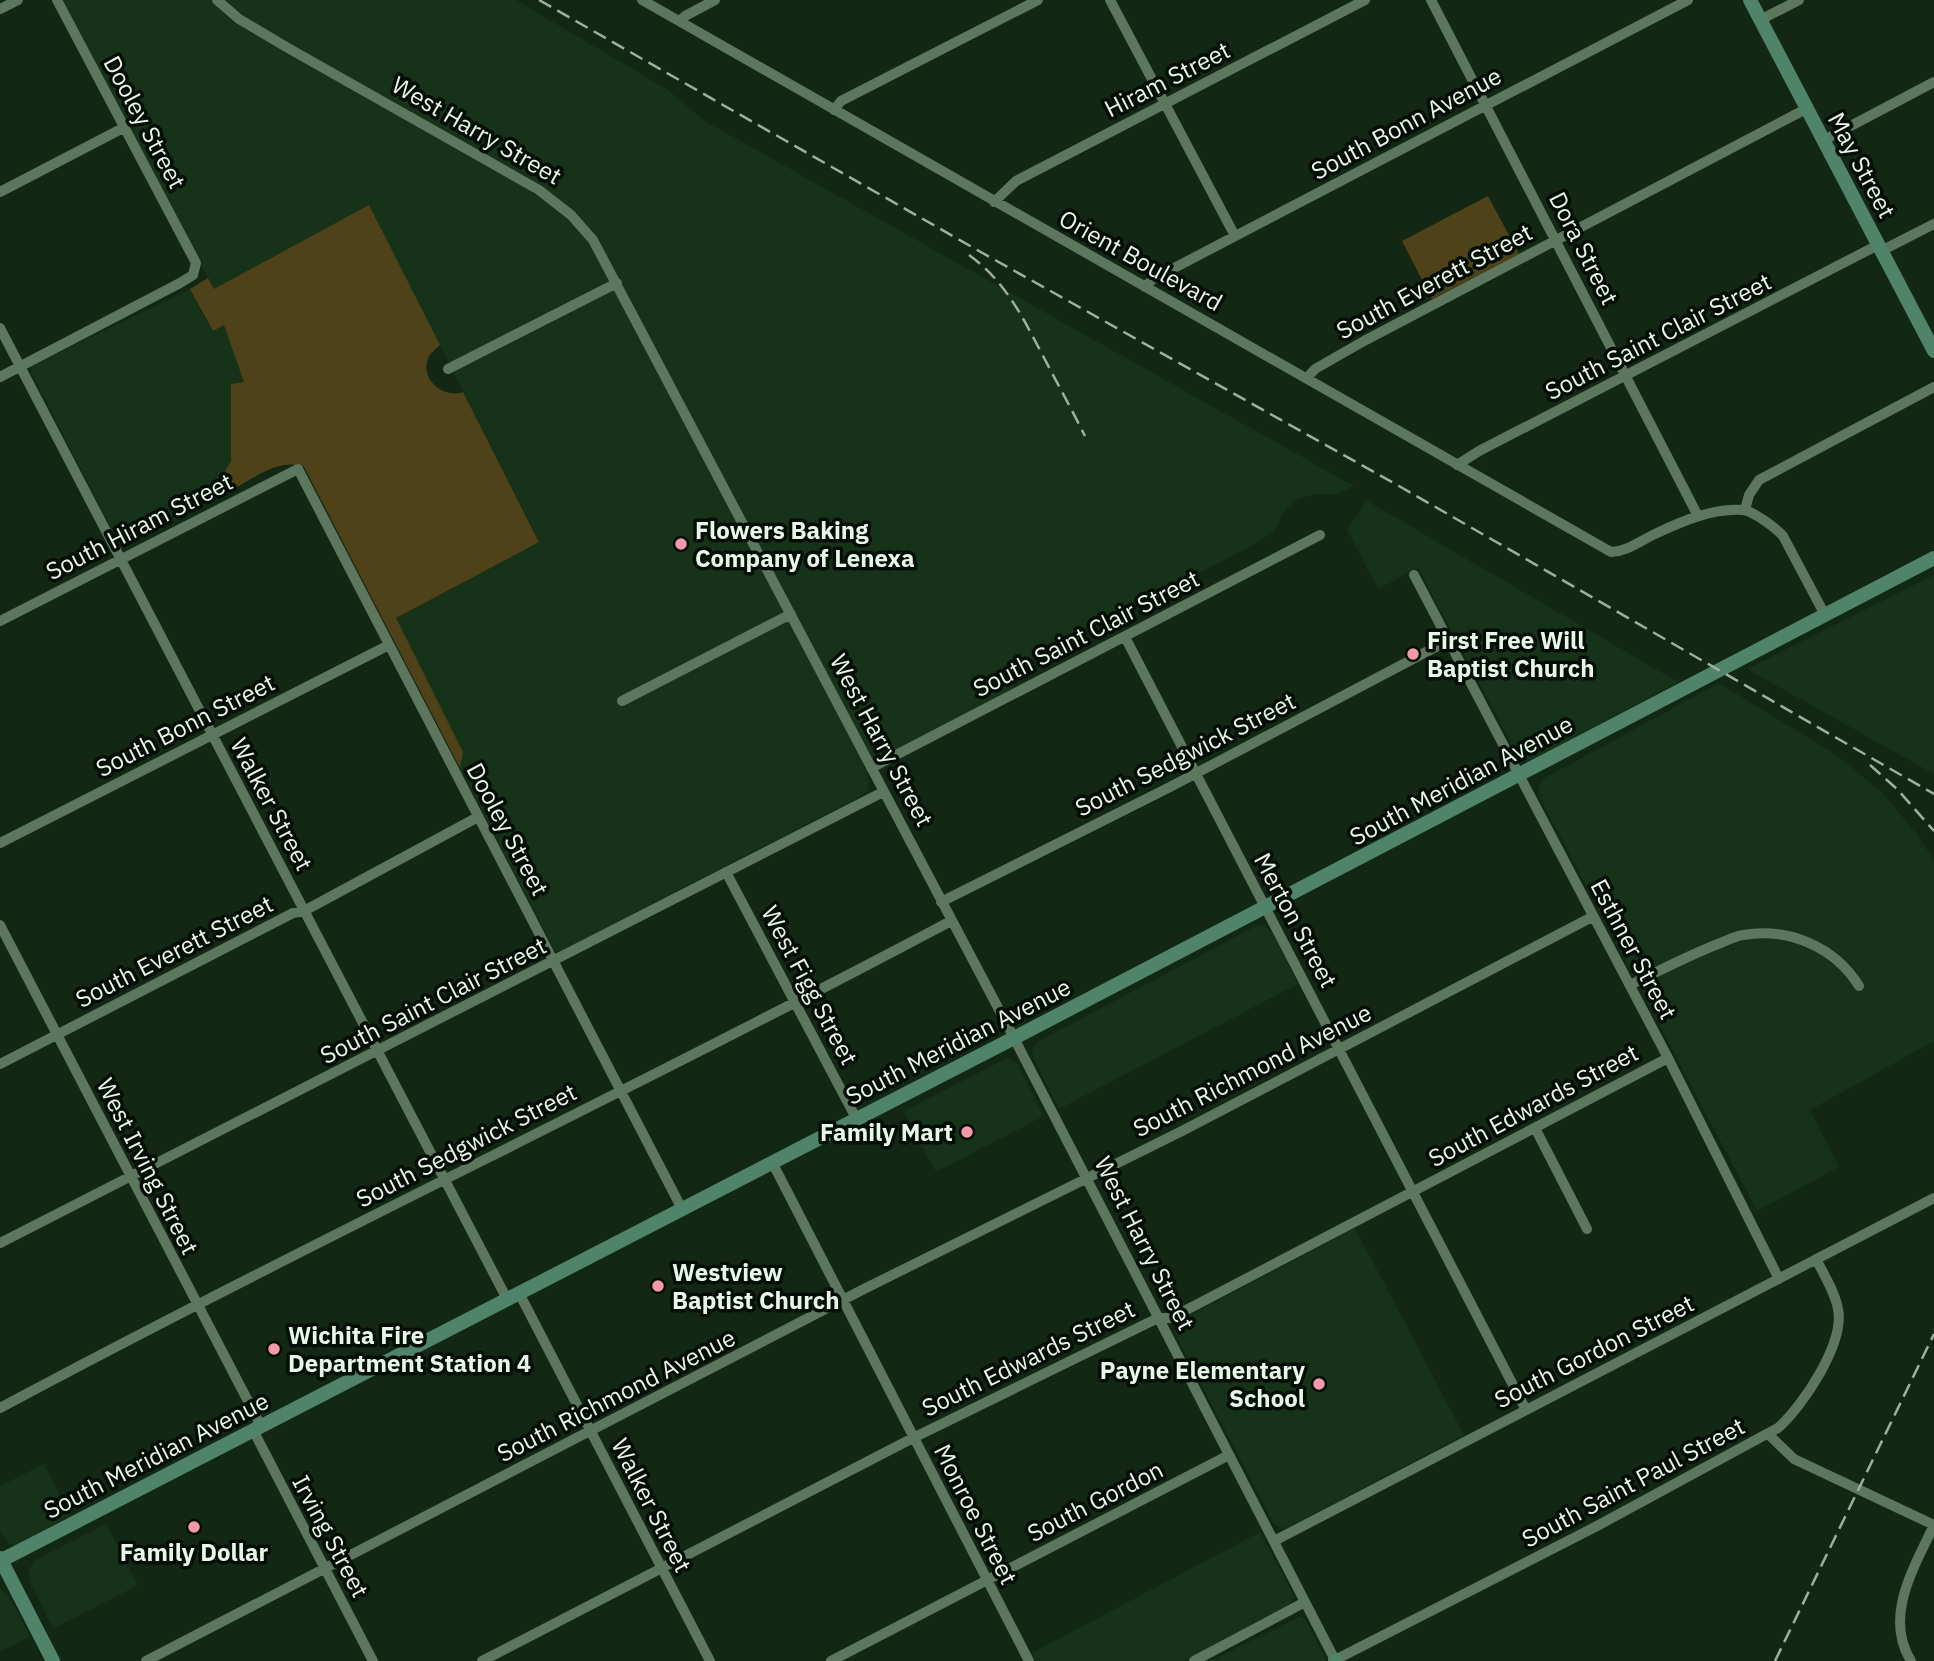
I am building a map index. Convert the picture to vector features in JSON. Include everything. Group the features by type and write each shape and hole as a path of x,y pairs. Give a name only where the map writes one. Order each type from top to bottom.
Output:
{"main road":[{"name":"May Street","path":"1750,0 1934,351"},
{"name":"South Meridian Avenue","path":"0,1560 1014,1038 1934,558"},
{"path":"0,1560 53,1661"}],"street":[{"path":"0,9 18,0"},
{"name":"Dooley Street","path":"20,366 180,283 193,275 196,263 57,0"},
{"name":"West Harry Street","path":"217,0 239,19 267,36 507,171 556,202 593,240 1014,1038 1335,1660"},
{"name":"Orient Boulevard","path":"642,0 1611,552 1620,552 1698,516"},
{"path":"680,21 715,0"},
{"path":"834,110 841,102 1038,0"},
{"path":"1110,0 1235,236"},
{"name":"Hiram Street","path":"994,201 1016,181 1365,0"},
{"name":"Dora Street","path":"1431,0 1698,516"},
{"name":"South Bonn Avenue","path":"1145,287 1153,279 1688,0"},
{"path":"1760,20 1799,0"},
{"path":"1824,140 1934,82"},
{"name":"South Everett Street","path":"1307,378 1315,369 1364,341 1807,109"},
{"path":"0,192 125,127"},
{"name":"South Saint Clair Street","path":"1457,465 1479,451 1626,376 1880,248 1934,224"},
{"path":"448,369 617,283"},
{"name":"Walker Street","path":"0,328 445,1179 590,1432 709,1661"},
{"path":"0,377 20,366"},
{"path":"1745,510 1749,495 1759,481 1934,387"},
{"name":"Dooley Street","path":"298,469 682,1209"},
{"name":"South Hiram Street","path":"0,621 298,469"},
{"path":"1698,516 1745,510 1777,530 1783,536 1825,615"},
{"name":"South Saint Clair Street","path":"871,768 1320,535"},
{"name":"Esthner Street","path":"1414,575 1668,1058 1779,1279"},
{"path":"622,701 791,614"},
{"name":"Merton Street","path":"1125,637 1526,1410"},
{"name":"South Sedgwick Street","path":"941,902 1196,773 1447,641"},
{"name":"South Bonn Street","path":"0,843 389,645"},
{"name":"South Saint Clair Street","path":"0,1243 883,792"},
{"name":"South Everett Street","path":"0,1064 293,913 304,911 478,817"},
{"name":"West Figg Street","path":"726,872 856,1118"},
{"name":"South Richmond Avenue","path":"145,1661 843,1300 1340,1049 1592,917"},
{"name":"South Sedgwick Street","path":"0,1408 445,1179 796,1003 951,921"},
{"name":"West Irving Street","path":"0,925 198,1306 257,1428"},
{"path":"1630,985 1695,953 1743,935 1787,934 1824,949 1851,973 1859,986"},
{"name":"South Edwards Street","path":"482,1661 913,1438 1158,1318 1171,1318 1668,1058"},
{"path":"1535,1128 1587,1229"},
{"name":"Monroe Street","path":"772,1162 1029,1661"},
{"name":"South Gordon Street","path":"1274,1541 1934,1198"},
{"name":"South Saint Paul Street","path":"1335,1660 1585,1532 1778,1428 1801,1405 1839,1331 1836,1299 1816,1259"},
{"name":"Irving Street","path":"257,1428 373,1661"},
{"path":"1768,1434 1794,1459 1934,1525 1906,1586 1901,1605 1899,1624 1902,1641 1911,1661"},
{"name":"South Gordon","path":"831,1661 1229,1455"},
{"path":"1194,1661 1305,1602"}],"shaded area":[{"path":"63,0 516,0 668,90 705,121 1354,486 1337,494 1314,494 1294,501 1283,513 1274,531 1257,543 1007,672 1015,689 864,766 869,781 868,790 861,796 561,951 555,951 460,768 463,752 395,618 539,541 369,206 214,290"},
{"path":"1488,196 1519,254 1432,299 1402,241"},
{"path":"369,205 440,345 428,359 427,374 441,390 448,393 463,392 539,542 396,618 463,752 460,768 304,467 284,465 274,468 227,493 220,479 231,461 231,384 244,382 224,325 213,331 190,289 208,278 214,289"},
{"path":"190,289 212,331 224,324 245,382 231,384 231,461 220,479 227,493 128,545 122,544 116,538 31,372 32,366"},
{"path":"1367,501 1678,682 1528,762 1520,760 1418,568 1378,589 1347,530"},
{"path":"1934,575 1934,774 1747,669"},
{"path":"1719,683 1833,753 1881,791 1919,837 1934,861 1934,1041 1810,1110 1839,1167 1757,1211 1539,796 1539,786 1543,779"},
{"path":"1264,925 1272,932 1298,984 1059,1109 1032,1055 1033,1048 1039,1041 1254,927"},
{"path":"1007,1058 1017,1063 1044,1116 936,1172 904,1111"},
{"name":"Payne Elementary School","path":"1355,1228 1464,1435 1287,1528 1279,1527 1274,1524 1174,1332 1181,1320"},
{"path":"44,1464 70,1516 15,1545 9,1543 0,1532 0,1486"},
{"path":"106,1524 138,1585 53,1629 29,1580 29,1569 35,1560"},
{"path":"1260,1532 1293,1594 1293,1600 1285,1608 1184,1661 1036,1661 1032,1653"},
{"path":"0,1588 8,1595 30,1636 0,1652"},
{"path":"1301,1616 1327,1661 1210,1661"}],"railway":[{"path":"539,0 1399,486 1934,794"},
{"path":"969,255 993,276 1012,300 1085,436"},
{"path":"1870,765 1897,789 1934,831"},
{"path":"1775,1661 1934,1334"}],"place":[{"name":"Flowers Baking Company of Lenexa","path":"681,544"},
{"name":"First Free Will Baptist Church","path":"1413,654"},
{"name":"Family Mart","path":"967,1132"},
{"name":"Westview Baptist Church","path":"658,1286"},
{"name":"Wichita Fire Department Station 4","path":"274,1349"},
{"name":"Payne Elementary School","path":"1319,1384"},
{"name":"Family Dollar","path":"194,1527"}]}
